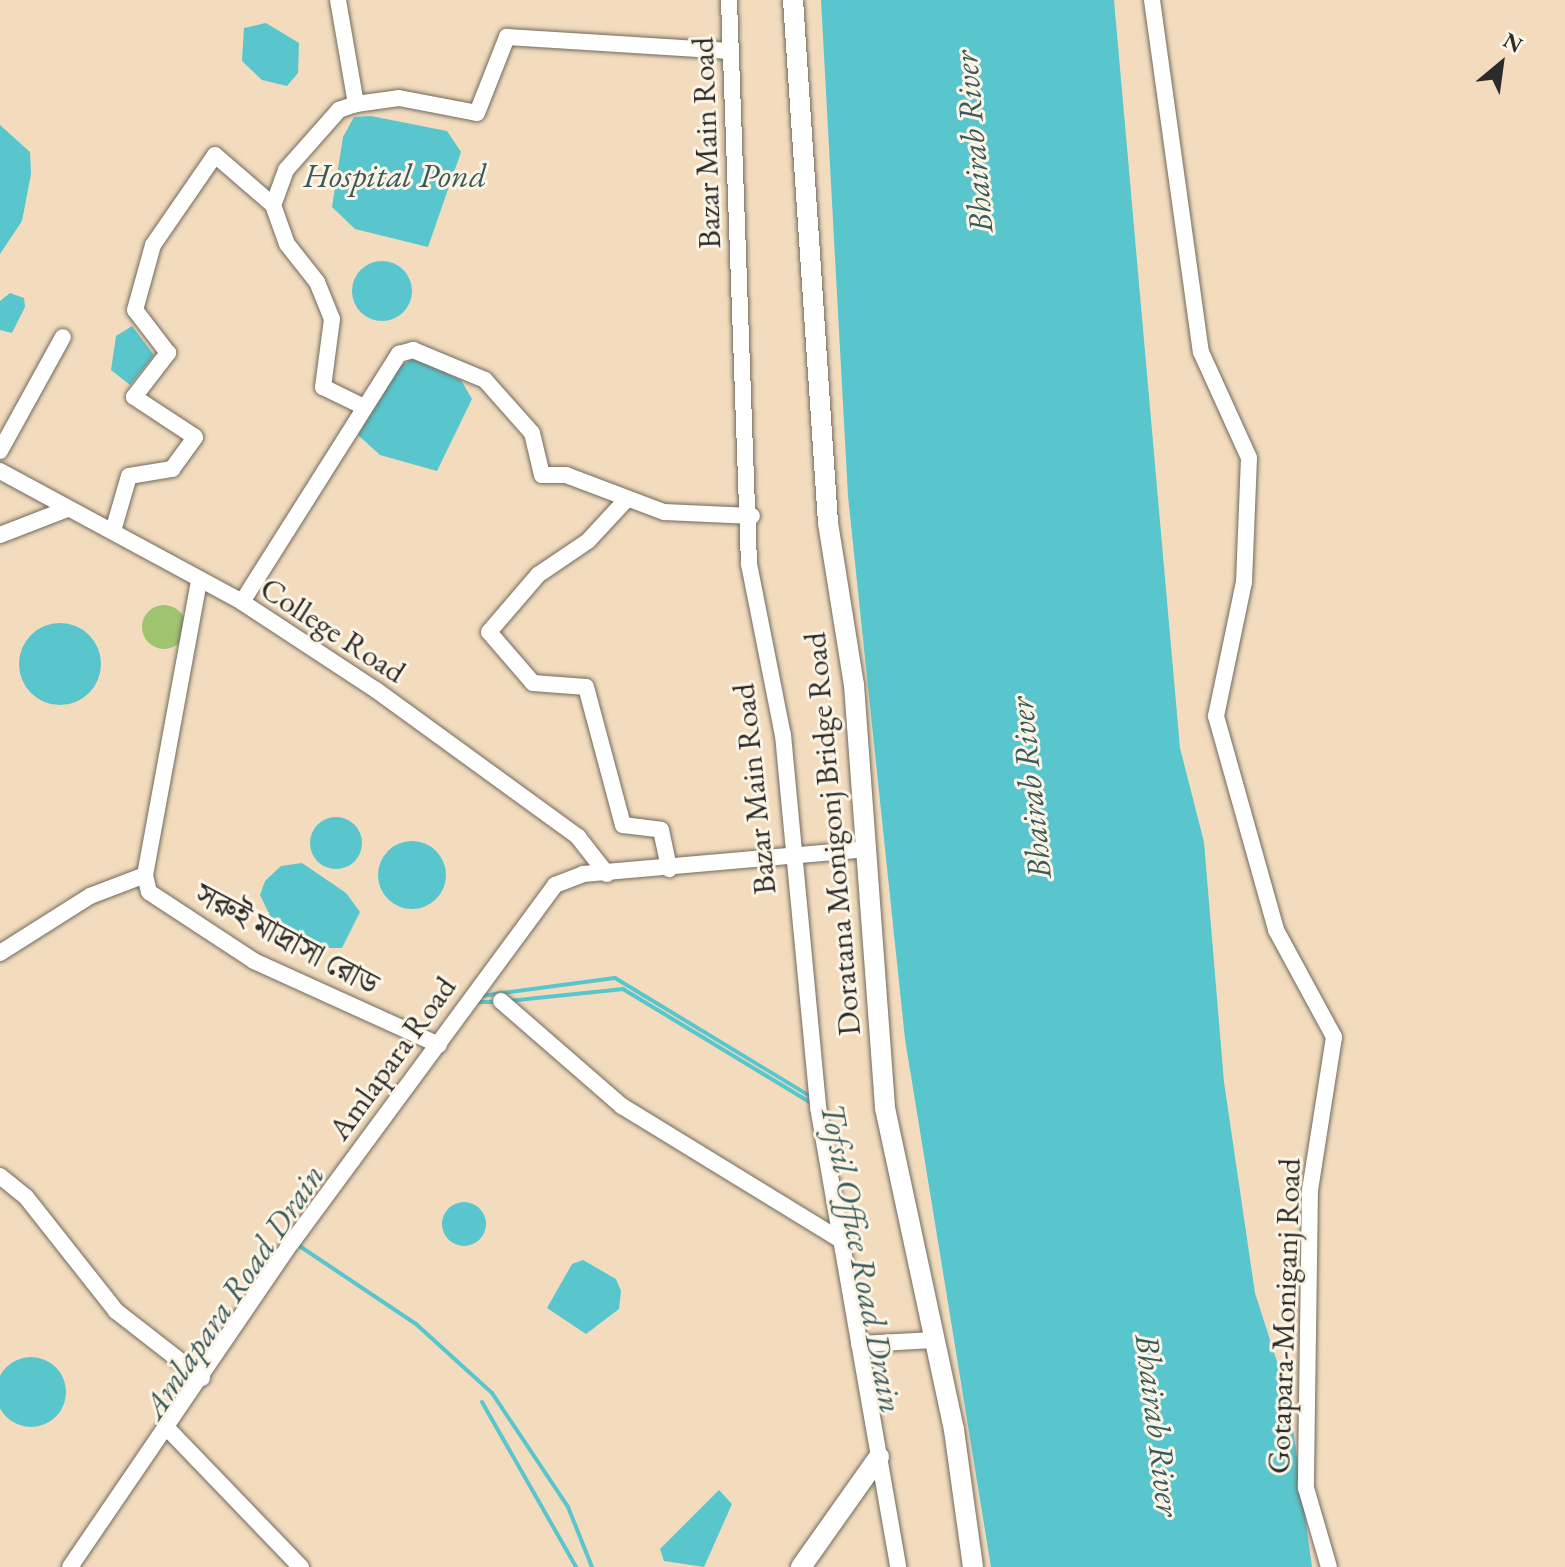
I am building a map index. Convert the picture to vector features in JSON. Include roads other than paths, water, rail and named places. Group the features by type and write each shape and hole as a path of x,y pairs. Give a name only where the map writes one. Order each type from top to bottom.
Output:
{"main road":[{"name":"Doratana Monigonj Bridge Road","path":"793,0 796,89 828,523 854,685 885,1108 935,1340 968,1566"},
{"path":"801,1567 879,1457"}],"street":[{"path":"338,0 356,104"},
{"name":"Bazar Main Road","path":"729,0 752,516 749,564 783,735 804,1000 841,1240 898,1567"},
{"name":"Gotapara-Moniganj Road","path":"1152,0 1201,352 1249,458 1244,582 1216,716 1276,930 1334,1037 1310,1190 1306,1488 1329,1567"},
{"path":"273,205 286,170 339,110 356,104 399,98 477,113 507,37 730,51"},
{"path":"113,531 129,476 172,469 195,437 134,397 168,353 135,310 153,245 215,155 273,205 287,244 317,282 332,319 323,387 364,407"},
{"path":"0,451 63,337"},
{"path":"242,602 399,354 429,350 485,380 532,433 542,475 566,475 625,501 664,512 752,516"},
{"name":"College Road","path":"0,471 242,602 515,789 596,854 607,874"},
{"path":"625,501 588,541 538,575 489,632 533,683 586,687 623,825 661,830 669,869"},
{"path":"0,535 67,509"},
{"path":"0,953 90,896 145,875 199,581"},
{"name":"Amlapara Road","path":"70,1567 168,1429 292,1242 439,1045 546,893 564,879 669,869 790,852 868,849"},
{"name":"সরুই মাদ্রাসা রোড","path":"145,875 149,892 254,961 439,1045"},
{"path":"501,1001 622,1106 841,1240"},
{"path":"0,1176 26,1197 116,1311 202,1378"},
{"path":"859,1344 935,1340"},
{"path":"168,1429 301,1567"}],"water":[{"name":"Bhairab River","path":"821,0 1114,0 1180,748 1204,842 1224,1082 1255,1293 1289,1399 1312,1567 991,1567 905,1039 848,496"},
{"path":"266,23 299,43 298,73 287,86 262,80 242,61 244,28"},
{"name":"Hospital Pond","path":"371,116 447,131 461,152 428,247 355,229 332,207 343,137 354,117"},
{"path":"0,125 30,152 31,174 22,221 0,254"},
{"path":"382,261 394,263 403,270 410,279 410,303 403,312 394,319 382,321 370,319 361,312 354,303 352,291 354,279 361,270 370,263"},
{"path":"10,293 24,298 25,307 12,333 0,330 0,301"},
{"path":"132,326 154,355 130,385 111,370 116,336"},
{"path":"414,358 461,380 472,399 437,471 380,455 358,435 399,367"},
{"path":"60,623 76,626 89,635 98,648 101,664 98,680 89,693 76,702 60,705 44,702 31,693 22,680 19,664 22,648 31,635 44,626"},
{"path":"336,817 355,824 362,843 355,862 336,869 317,862 310,843 317,824"},
{"path":"412,841 436,851 446,875 436,899 412,909 388,899 378,875 388,851"},
{"path":"302,863 346,893 360,912 342,948 324,948 272,920 260,895 265,881 281,866"},
{"path":"464,1202 479,1209 486,1224 479,1239 464,1246 449,1239 442,1224 449,1209"},
{"path":"583,1260 616,1279 621,1291 619,1309 586,1334 547,1308 572,1264"},
{"path":"31,1357 56,1367 66,1392 56,1417 31,1427 6,1417 -4,1392 6,1367"},
{"path":"719,1490 732,1504 704,1567 664,1561 660,1549"}],"waterway":[{"name":"Tofsil Office Road Drain","path":"481,996 615,978 810,1096"},
{"path":"507,1001 623,989 813,1104"},
{"path":"475,1002 498,1002"},
{"name":"Tofsil Office Road Drain","path":"295,1243 416,1324 492,1393 568,1507 592,1567"},
{"path":"482,1402 576,1567"}],"water label":[{"name":"Amlapara Road Drain","path":"233,1291"}]}
